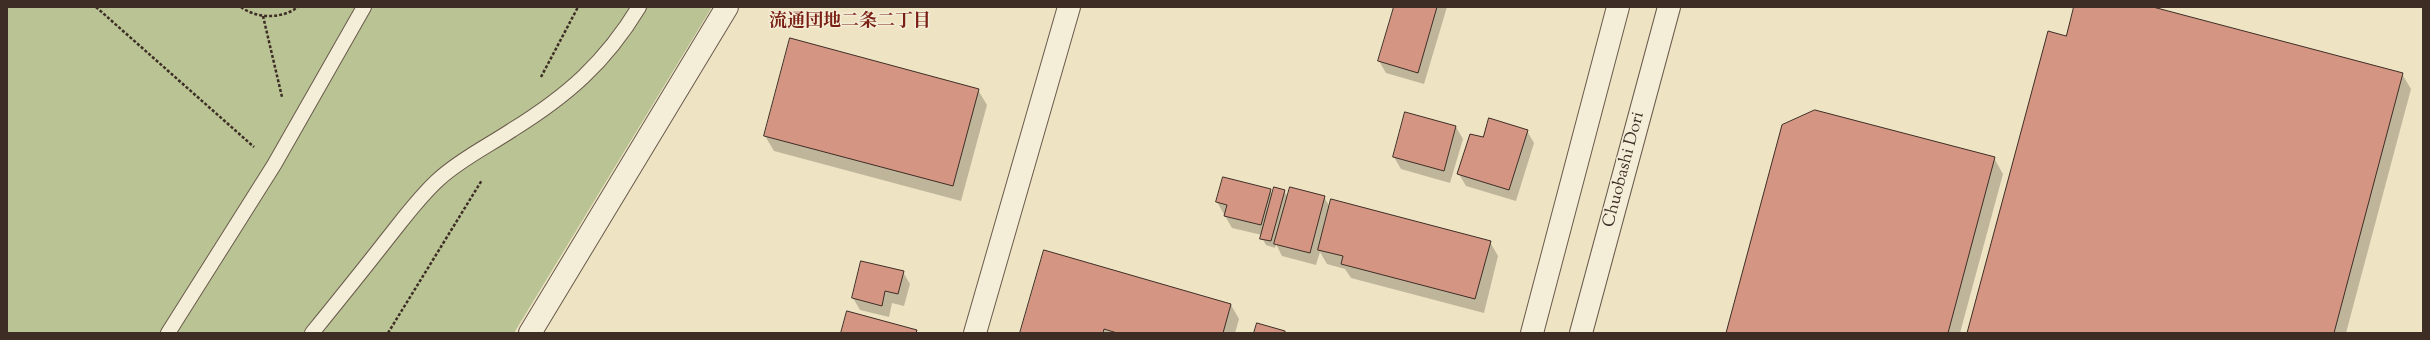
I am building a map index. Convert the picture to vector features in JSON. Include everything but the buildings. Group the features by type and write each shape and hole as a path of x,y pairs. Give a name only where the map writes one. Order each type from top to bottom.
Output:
{"street":[{"path":"530,333 727,7"},
{"path":"974,333 1069,7"},
{"path":"1532,333 1618,7"},
{"name":"Chuobashi Dori","path":"1581,333 1669,7"}],"lane":[{"path":"168,333 274,165 364,7"},
{"path":"312,333 416,204 439,179 466,158 513,130 574,87 615,43 639,7"}],"path":[{"path":"96,7 274,165"},
{"path":"241,7 263,16 280,15 298,7"},
{"path":"263,16 291,136"}],"green space":[{"path":"7,7 712,7 514,333 7,333"}],"district":[{"name":"流通団地二条二丁目","path":"850,23"}]}
